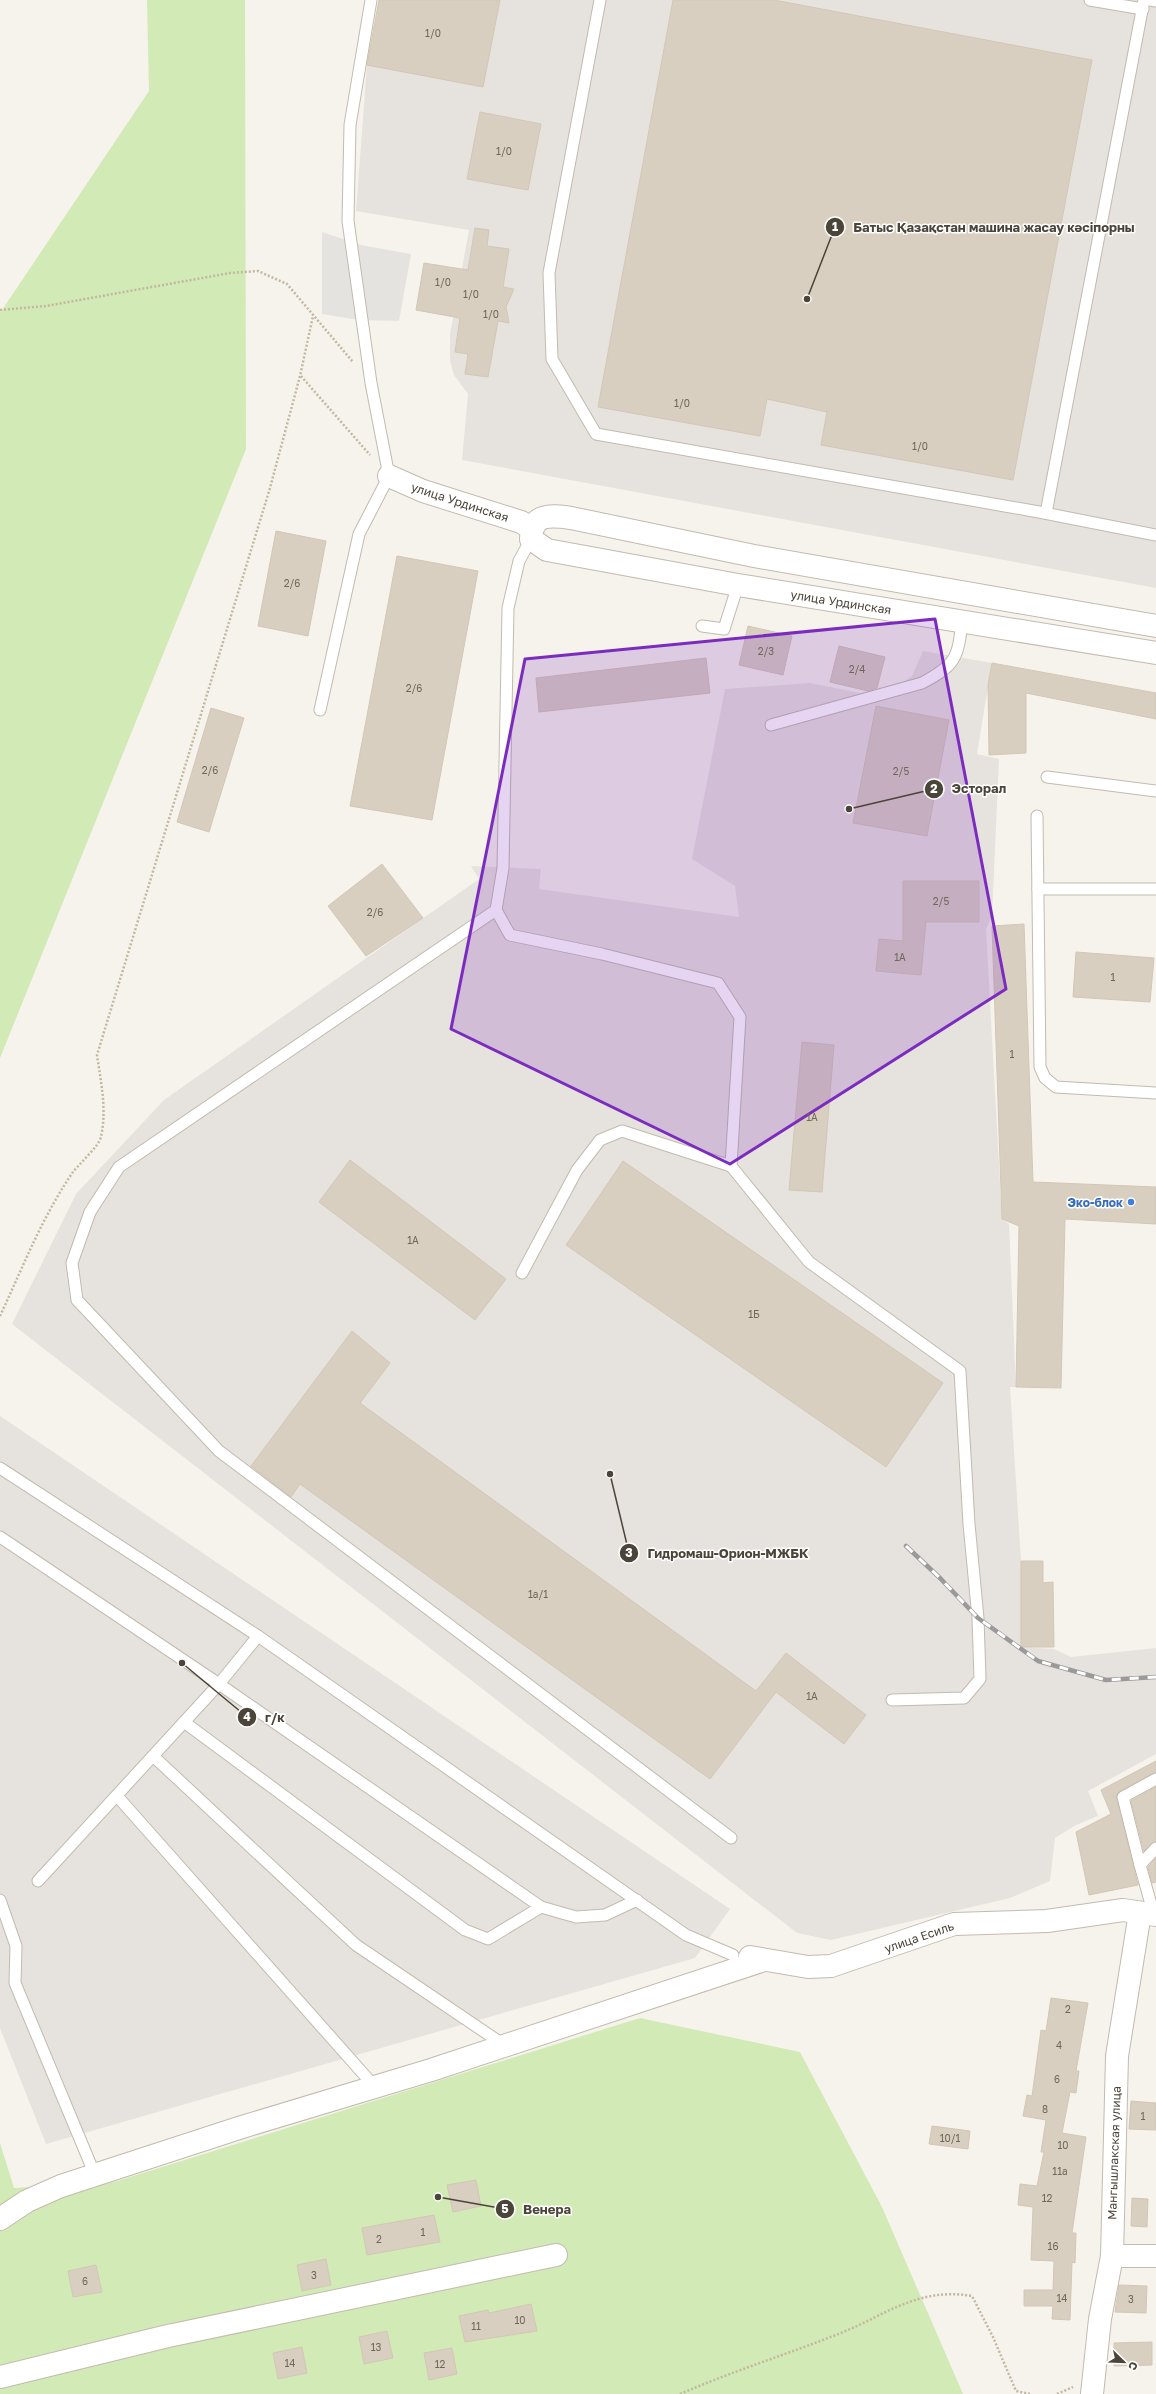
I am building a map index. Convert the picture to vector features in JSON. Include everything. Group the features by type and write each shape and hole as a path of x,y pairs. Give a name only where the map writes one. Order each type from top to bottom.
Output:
{"street":[{"name":"улица Урдинская","path":"388,476 423,491 476,507 531,533 547,550 738,585 1156,653"},
{"path":"531,533 536,520 547,517 571,518 754,556 1156,626"},
{"name":"улица Есиль","path":"733,1955 808,1967 831,1966 954,1924 1047,1921 1123,1910 1150,1914"},
{"name":"Мангышлакская улица","path":"1092,2394 1100,2319 1112,2256 1117,2056 1150,1914"},
{"path":"0,2219 28,2201 61,2186 249,2125 376,2087 504,2046 764,1960"},
{"path":"0,2377 176,2334 556,2255"},
{"path":"1112,2256 1156,2256"}],"lane":[{"path":"320,710 359,534 388,476 371,383 348,221 350,125 371,0"},
{"path":"600,0 549,273 552,359 596,434 1046,513 1156,535"},
{"path":"1046,513 1144,5 1090,0"},
{"path":"1150,0 1156,1"},
{"path":"531,533 519,561 508,608 503,868 496,910 510,935 602,954 718,983 740,1017 732,1166"},
{"path":"702,626 724,630 738,585"},
{"path":"771,725 922,683 944,672 959,650 962,621"},
{"path":"1047,777 1156,791"},
{"path":"1037,816 1040,1067 1045,1078 1056,1087 1156,1093"},
{"path":"1038,889 1156,889"},
{"path":"496,910 119,1167 90,1212 72,1263 77,1300 219,1450 731,1838"},
{"path":"522,1273 577,1170 600,1140 622,1131 732,1166 809,1262 960,1371 969,1524 978,1618 980,1679 964,1698 892,1700"},
{"path":"0,1468 258,1636 686,1935 733,1955"},
{"path":"0,1537 219,1684 541,1907 576,1917 605,1916 637,1900"},
{"path":"38,1881 219,1684 258,1636"},
{"path":"184,1722 465,1930 488,1939 541,1907"},
{"path":"153,1756 356,1945 504,2046"},
{"path":"1150,1914 1140,1865 1123,1797 1156,1780"},
{"path":"117,1796 376,2087"},
{"path":"1140,1865 1156,1848"},
{"path":"0,1900 16,1946 15,1983 95,2175"}],"path":[{"path":"0,310 46,306 230,273 258,271 287,284 371,383"},
{"path":"0,1316 21,1264 58,1196 74,1172 101,1139 104,1107 97,1055 270,488 300,376 313,316"},
{"path":"300,376 388,476"},
{"path":"680,2394 733,2371 842,2332 904,2302 952,2293 972,2296 993,2337 1016,2392 1030,2394"}],"highlighted area":[{"path":"935,619 1006,989 730,1164 451,1029 525,659"}],"shaded area":[{"path":"379,0 1156,0 1156,588 462,460 468,394 454,375 450,361 450,334 469,230 356,211 367,65"},
{"path":"322,232 361,245 411,254 399,321 358,320 322,314"},
{"path":"923,651 992,663 977,754 999,759 992,916 986,929 1002,1219 1009,1224 1016,1387 1010,1387 1021,1561 1021,1647 1054,1649 1071,1657 1156,1648 1156,1754 1088,1791 1098,1816 1076,1825 1055,1838 1050,1881 1010,1898 831,1940 797,1933 12,1324 76,1194 164,1100 479,879 471,866 541,869 539,889 739,917 735,886 692,859 725,689 810,683 865,694 893,689 912,676"},
{"path":"0,1416 730,1909 695,1958 46,2144 0,2028"}],"green space":[{"path":"147,0 245,0 246,449 0,1058 0,313 149,91"},
{"path":"640,2018 800,2052 882,2207 963,2394 0,2394 0,2143 14,2188 114,2182"}],"building":[{"path":"379,0 500,0 483,87 367,65"},
{"path":"673,0 774,0 1092,60 1013,480 821,445 827,412 767,399 760,436 598,407"},
{"path":"480,112 541,124 528,190 467,179"},
{"path":"475,228 489,230 487,246 509,249 503,287 514,289 506,307 509,323 498,321 488,377 465,374 468,354 455,352 460,318 416,310 424,263 468,270"},
{"path":"276,531 326,541 308,636 258,626"},
{"path":"397,556 478,571 432,820 350,806"},
{"path":"748,626 792,636 783,675 739,665"},
{"path":"839,646 885,657 877,688 868,691 830,682"},
{"path":"706,658 710,693 539,712 536,678"},
{"path":"992,663 1156,693 1156,719 1026,693 1026,753 989,755 988,685"},
{"path":"876,706 949,720 927,836 853,823"},
{"path":"211,708 244,718 209,832 177,822"},
{"path":"382,864 423,918 366,956 328,906"},
{"path":"903,881 979,881 979,922 926,922 921,975 876,971 879,939 903,941"},
{"path":"1024,924 1033,1182 1156,1187 1156,1224 1065,1219 1061,1388 1016,1387 1019,1226 1002,1219 992,926"},
{"path":"1076,952 1154,958 1150,1002 1073,997"},
{"path":"802,1042 834,1045 822,1192 789,1190"},
{"path":"350,1160 506,1279 475,1320 319,1202"},
{"path":"623,1161 943,1383 886,1467 566,1245"},
{"path":"352,1331 390,1363 360,1403 756,1691 786,1653 866,1715 844,1744 776,1692 710,1779 300,1484 291,1497 251,1466"},
{"path":"1021,1561 1043,1561 1043,1583 1053,1582 1054,1647 1021,1647"},
{"path":"1156,1761 1156,1772 1120,1791 1116,1796 1138,1885 1089,1895 1076,1832 1111,1814 1101,1790"},
{"path":"1156,1787 1156,1841 1144,1851 1131,1801"},
{"path":"1156,1858 1156,1882 1152,1883 1148,1867"},
{"path":"1051,1998 1088,2003 1076,2071 1079,2071 1076,2093 1070,2092 1062,2133 1086,2137 1072,2233 1076,2233 1075,2263 1072,2262 1070,2320 1052,2319 1053,2306 1024,2306 1024,2290 1053,2290 1054,2261 1031,2260 1033,2207 1018,2205 1020,2184 1037,2186 1044,2152 1041,2152 1046,2120 1023,2116 1027,2095 1032,2096 1041,2030 1046,2031"},
{"path":"1131,2101 1156,2103 1156,2130 1129,2129"},
{"path":"932,2126 970,2131 968,2149 929,2144"},
{"path":"476,2180 481,2206 453,2212 447,2185"},
{"path":"1132,2198 1148,2199 1147,2227 1131,2226"},
{"path":"434,2215 440,2242 367,2255 362,2228"},
{"path":"326,2259 331,2285 302,2291 297,2265"},
{"path":"96,2265 102,2292 73,2297 68,2271"},
{"path":"1119,2285 1147,2286 1146,2313 1115,2312"},
{"path":"531,2304 537,2331 465,2342 459,2316 488,2310 489,2313"},
{"path":"387,2331 393,2358 364,2364 359,2337"},
{"path":"1152,2342 1152,2365 1114,2366 1114,2343"},
{"path":"302,2347 307,2373 278,2379 273,2353"},
{"path":"452,2348 457,2374 429,2380 424,2353"}],"railway":[{"path":"906,1546 940,1578 978,1618 1038,1661 1106,1680 1156,1677"}],"place":[{"name":"Батыс Қазақстан машина жасау кәсіпорны","path":"807,299"},
{"name":"Эсторал","path":"849,809"},
{"name":"Эко-блок","path":"1131,1202"},
{"name":"Гидромаш-Орион-МЖБК","path":"610,1474"},
{"name":"г/к","path":"182,1663"},
{"name":"Венера","path":"438,2197"}]}
